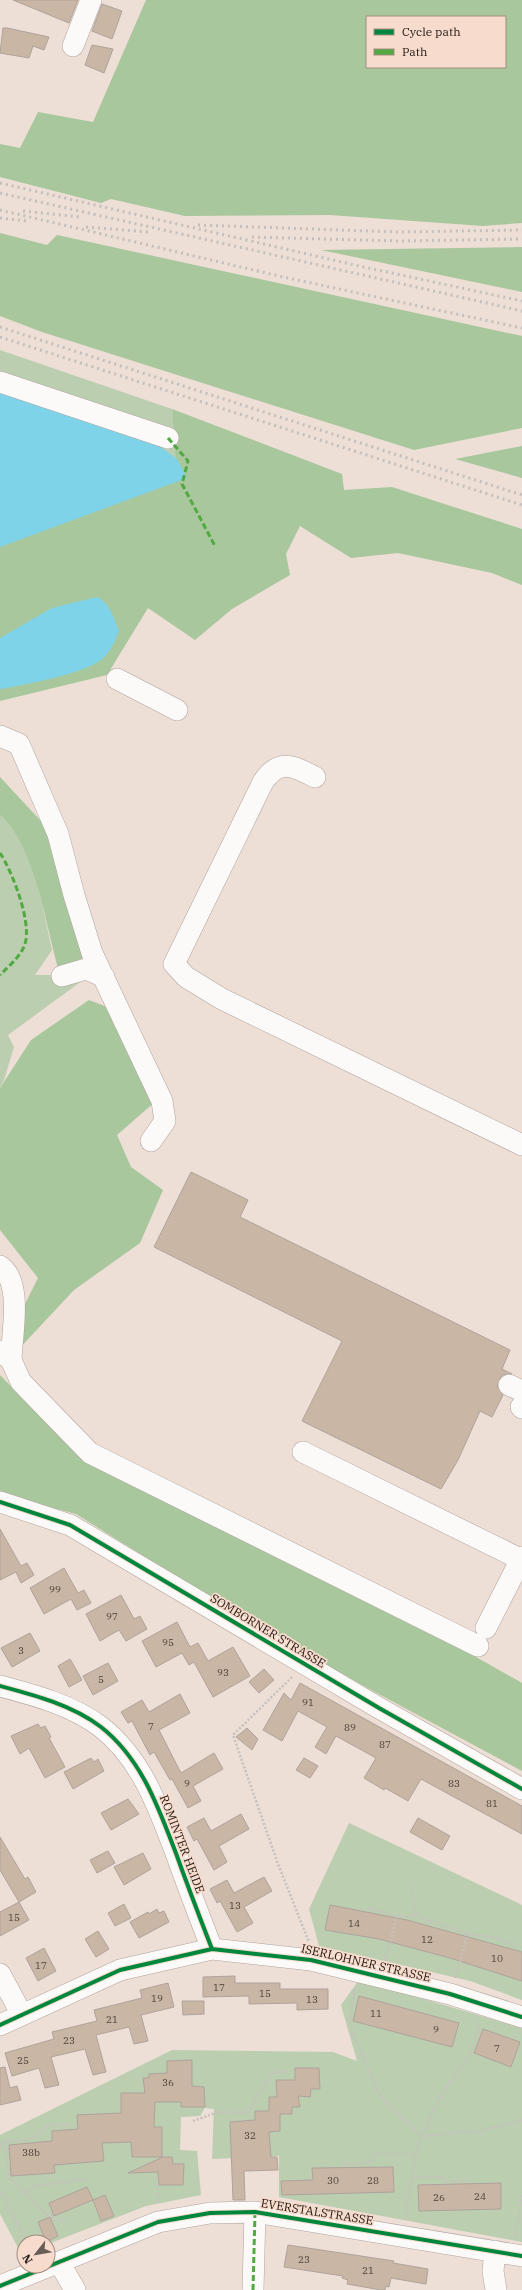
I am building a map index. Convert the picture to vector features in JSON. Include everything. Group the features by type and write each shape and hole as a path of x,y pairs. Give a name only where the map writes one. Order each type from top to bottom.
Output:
{"street":[{"path":"73,46 91,0"},
{"path":"0,382 168,438"},
{"path":"117,679 177,710"},
{"path":"0,736 19,744 58,834 76,902 92,953 162,1101 165,1121 151,1141"},
{"path":"314,777 294,766 280,766 271,771 174,964 190,980 222,1000 522,1145"},
{"path":"62,976 86,969 104,977"},
{"path":"0,1266 11,1279 16,1298 6,1355 21,1382 90,1454 482,1637 522,1559 303,1452"},
{"name":"SOMBORNER STRASSE","path":"0,1502 70,1525 304,1664 522,1788"},
{"name":"ROMINTER HEIDE","path":"0,1686 77,1712 101,1727 122,1747 140,1771 156,1801 212,1949"},
{"name":"ISERLOHNER STRASSE","path":"0,2025 120,1970 212,1949 289,1956 358,1970 450,1994 522,2018"},
{"path":"0,1974 22,2015"},
{"path":"252,2290 255,2212"},
{"name":"EVERSTALSTRASSE","path":"0,2286 158,2222 210,2213 255,2212 510,2254"},
{"path":"496,2290 493,2271 510,2254"},
{"path":"59,2262 75,2290"}],"path":[{"path":"304,1664 233,1736 278,1864 305,1929"},
{"path":"411,1884 416,1916"},
{"path":"368,1908 397,1916 416,1916 468,1934 497,1938 516,1945"},
{"path":"391,1941 397,1916"},
{"path":"460,1962 468,1934"},
{"path":"358,1970 350,2022 352,2031 379,2094 421,2136 480,2131 522,2120"},
{"path":"402,2236 416,2154 421,2136 439,2100 470,2055 484,2005"},
{"path":"193,2121 218,2112 247,2112 272,2073 289,2071"},
{"path":"0,2146 4,2142 30,2140 51,2125 71,2125"},
{"path":"4,2142 9,2177 46,2214 65,2223"},
{"path":"344,2164 368,2163 375,2154 416,2154"},
{"path":"157,2176 158,2222"},
{"path":"412,2178 442,2177 447,2182 471,2181"},
{"path":"25,2193 34,2186 88,2178"},
{"path":"0,2191 23,2234"},
{"path":"510,2254 522,2195"}],"green space":[{"path":"146,0 522,0 522,223 483,226 330,215 185,216 111,199 101,203 0,177 0,144 20,148 38,112 93,122"},
{"path":"0,233 47,245 57,235 522,336 522,428 414,450 42,332 0,316"},
{"path":"522,247 522,292 321,250"},
{"path":"0,350 172,409 177,459 0,530"},
{"path":"172,409 342,474 344,490 392,487 522,529 522,585 492,573 398,553 351,558 300,526 286,554 290,575 232,609 195,640 148,608 107,675 0,701 0,530 176,460"},
{"path":"522,446 522,478 455,459"},
{"path":"0,777 53,834 88,954 60,974 31,867 23,847 12,829 0,815"},
{"path":"0,815 11,827 21,842 29,859 45,916 52,950 35,975 81,975 83,980 8,1035 14,1047 4,1080 0,1088"},
{"path":"89,1000 107,1007 156,1101 117,1135 131,1167 163,1190 140,1243 74,1290 16,1352 20,1314 38,1278 0,1230 0,1088 31,1040"},
{"path":"0,1375 51,1428 106,1470 384,1605 522,1683 522,1771 278,1640 76,1514 0,1494"},
{"path":"349,1823 522,1905 522,2000 470,1981 319,1946 309,1909"},
{"path":"359,1980 522,2028 522,2242 279,2197 279,2156 212,2159 214,2109 205,2108 200,2116 181,2117 180,2150 197,2151 201,2195 146,2206 56,2241 56,2234 16,2234 16,2244 0,2214 0,2135 172,2050 333,2052 357,2061 341,2005"}],"water":[{"path":"0,392 158,445 177,459 187,478 0,547"},
{"path":"97,597 108,607 119,631 112,647 101,660 81,670 38,682 0,689 0,638 52,608"}],"building":[{"path":"13,0 78,0 69,23"},
{"path":"102,4 122,11 112,39 92,31"},
{"path":"3,28 49,37 44,50 33,46 29,58 0,53"},
{"path":"92,45 113,49 104,73 85,65"},
{"path":"191,1172 248,1200 240,1217 510,1350 502,1369 512,1374 502,1375 497,1386 503,1395 492,1417 480,1411 458,1460 441,1489 302,1421 342,1341 154,1247"},
{"path":"0,1529 21,1566 27,1563 34,1575 21,1583 16,1572 0,1580"},
{"path":"64,1568 78,1593 84,1590 91,1603 77,1610 71,1599 44,1614 30,1588"},
{"path":"121,1595 134,1619 140,1616 147,1629 126,1641 119,1630 100,1641 86,1614"},
{"path":"177,1622 190,1647 198,1643 208,1661 233,1647 250,1676 213,1697 194,1662 189,1665 182,1653 156,1667 142,1641"},
{"path":"30,1633 40,1651 12,1667 1,1648"},
{"path":"70,1659 82,1680 69,1687 58,1666"},
{"path":"108,1663 118,1681 93,1695 83,1676"},
{"path":"264,1669 274,1680 259,1693 249,1682"},
{"path":"300,1683 522,1806 522,1834 421,1779 408,1801 385,1788 384,1790 364,1778 376,1758 336,1736 326,1754 315,1747 327,1727 298,1711 282,1741 263,1730 284,1693 291,1700"},
{"path":"180,1694 190,1713 159,1730 181,1773 214,1753 223,1769 193,1786 201,1801 188,1808 172,1779 170,1780 154,1752 150,1755 132,1721 128,1723 121,1712 142,1700 149,1712"},
{"path":"38,1724 41,1728 45,1726 51,1737 49,1738 65,1767 45,1778 29,1748 20,1754 11,1736"},
{"path":"247,1728 258,1739 252,1750 236,1737"},
{"path":"91,1758 94,1762 98,1759 104,1771 73,1789 64,1772"},
{"path":"304,1758 318,1766 310,1778 296,1770"},
{"path":"128,1799 139,1814 111,1830 101,1813"},
{"path":"241,1814 249,1829 219,1846 227,1862 214,1870 197,1839 194,1841 187,1827 204,1818 211,1831"},
{"path":"418,1818 450,1836 442,1850 410,1832"},
{"path":"0,1837 25,1879 28,1877 36,1892 19,1902 0,1870"},
{"path":"108,1851 115,1863 97,1873 90,1860"},
{"path":"143,1853 151,1869 124,1885 114,1867"},
{"path":"264,1877 272,1891 244,1907 253,1923 237,1932 220,1901 217,1903 210,1889 227,1880 234,1893"},
{"path":"19,1902 29,1920 0,1936 0,1912"},
{"path":"124,1904 131,1918 115,1926 108,1913"},
{"path":"330,1905 407,1920 522,1952 522,1981 450,1958 379,1939 325,1930"},
{"path":"157,1909 159,1913 164,1911 169,1922 139,1938 130,1922 148,1912 149,1914"},
{"path":"98,1931 109,1949 96,1957 85,1939"},
{"path":"44,1948 56,1971 38,1981 26,1958"},
{"path":"235,1976 235,1983 280,1983 280,1989 328,1989 328,2009 297,2010 297,2003 249,2004 249,1996 203,1997 203,1977"},
{"path":"168,1983 174,2007 141,2015 148,2041 134,2044 129,2027 96,2035 106,2072 93,2075 85,2049 51,2057 59,2085 45,2088 39,2068 12,2076 5,2053 54,2039 52,2032 97,2021 94,2010 142,1998 140,1990"},
{"path":"359,1996 459,2023 452,2047 353,2021"},
{"path":"182,2001 204,2001 204,2014 183,2015"},
{"path":"483,2029 520,2042 511,2067 474,2053"},
{"path":"192,2060 192,2086 204,2087 205,2107 181,2107 181,2102 155,2102 154,2127 162,2127 162,2157 132,2157 131,2142 102,2143 104,2161 54,2165 55,2173 11,2176 9,2145 52,2141 52,2131 78,2129 77,2115 121,2113 121,2093 145,2093 143,2078 149,2078 149,2074 167,2073 167,2061"},
{"path":"5,2067 10,2088 17,2086 21,2100 0,2105 0,2068"},
{"path":"295,2068 319,2068 320,2089 311,2089 310,2097 298,2096 300,2107 292,2107 292,2114 280,2114 280,2131 269,2132 271,2157 277,2157 278,2170 244,2171 245,2200 233,2200 230,2122 255,2120 255,2111 269,2111 269,2097 277,2097 276,2080 295,2080"},
{"path":"163,2157 172,2157 173,2164 184,2164 183,2185 159,2185 158,2172 128,2173"},
{"path":"393,2167 394,2192 282,2195 281,2181 313,2180 312,2168"},
{"path":"501,2183 501,2209 419,2211 418,2185"},
{"path":"87,2187 93,2200 54,2216 49,2203"},
{"path":"105,2195 114,2216 101,2221 93,2200"},
{"path":"50,2217 58,2236 56,2237 56,2234 43,2234 38,2222"},
{"path":"288,2245 394,2261 393,2263 428,2269 426,2284 391,2278 389,2287 386,2286 385,2290 381,2290 347,2284 348,2280 342,2278 343,2276 284,2267"}],"railway":[{"path":"0,183 359,266 522,301"},
{"path":"0,193 522,311"},
{"path":"0,210 283,277 522,328"},
{"path":"23,211 80,217"},
{"path":"0,218 27,221"},
{"path":"198,225 397,232 522,230"},
{"path":"86,227 148,232"},
{"path":"252,237 398,241 522,239"},
{"path":"0,327 522,495"},
{"path":"0,337 522,505"}],"marked path":[{"path":"168,438 188,461 182,484 215,546"},
{"path":"0,853 5,861 20,897 26,923 25,944 21,953 0,975"},
{"path":"253,2290 255,2212"}],"cycle path":[{"path":"0,1502 70,1525 379,1708 522,1789"},
{"path":"0,1686 39,1697 90,1719 101,1727 128,1754 148,1786 156,1803 212,1949"},
{"path":"0,2025 120,1970 212,1949 311,1960 450,1994 522,2017"},
{"path":"0,2286 158,2222 210,2213 255,2212 522,2256"}]}
